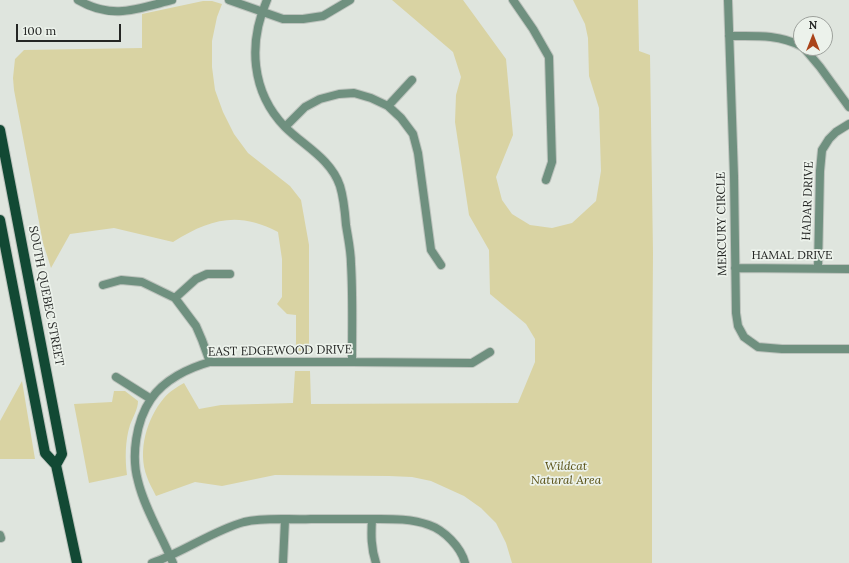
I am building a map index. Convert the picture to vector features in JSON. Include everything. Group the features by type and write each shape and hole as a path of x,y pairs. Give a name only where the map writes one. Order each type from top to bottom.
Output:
{"main road":[{"name":"SOUTH QUEBEC STREET","path":"0,130 62,454 56,465"},
{"name":"SOUTH QUEBEC STREET","path":"0,220 45,453 56,465 77,563"}],"street":[{"path":"78,0 96,9 114,12 134,10 172,0"},
{"path":"229,0 283,19 303,19 323,16 350,0"},
{"path":"267,0 262,12 255,49 255,64 258,80 263,94 271,111 285,127 324,161 340,186 351,264 352,362"},
{"path":"513,0 549,56 552,162 546,180"},
{"name":"MERCURY CIRCLE","path":"728,0 736,313 738,326 744,337 758,347 782,349 849,349"},
{"path":"729,36 770,36 782,38 793,43"},
{"path":"811,56 849,107"},
{"path":"388,106 412,80"},
{"path":"285,127 305,107 320,99 339,94 354,94 372,98 388,106 401,118 413,134 418,153 431,250 441,265"},
{"name":"HADAR DRIVE","path":"818,268 820,171 822,150 828,139 849,124"},
{"name":"HAMAL DRIVE","path":"735,268 849,269"},
{"path":"175,298 196,279 207,274 230,274"},
{"path":"102,285 121,280 142,282 175,298 196,326 210,362"},
{"name":"EAST EDGEWOOD DRIVE","path":"172,560 144,500 138,481 135,463 138,429 151,399 165,385 182,373 196,366 210,362 472,363 490,352"},
{"path":"116,377 151,399"},
{"path":"152,563 172,560 228,527 246,522 267,520 372,519 414,520 430,525 456,544 464,558 465,563"},
{"path":"372,519 371,548 376,563"},
{"path":"283,563 285,520"}],"green space":[{"name":"Wildcat Natural Area","path":"392,0 463,0 506,59 513,135 496,177 502,200 512,214 530,225 552,228 572,223 596,201 601,171 599,108 589,76 588,38 585,24 573,0 638,0 639,51 650,55 653,253 652,563 512,563 506,543 496,523 481,508 464,496 431,481 412,477 275,475 222,486 195,482 156,496 150,484 144,467 143,456 145,435 153,415 164,398 171,391 184,383 199,409 221,405 293,403 295,371 310,371 311,404 518,403 535,362 535,339 526,324 490,294 489,250 469,215 455,122 456,95 461,77 453,52"},
{"path":"203,1 212,1 222,4 217,17 212,41 212,67 215,90 223,112 234,134 248,153 290,186 301,200 309,245 309,351 296,351 296,315 287,314 277,304 282,297 282,259 278,232 264,225 250,221 224,220 199,228 173,242 114,228 70,234 51,268 43,243 14,90 13,78 15,59 24,50 142,48 142,14"},
{"path":"22,381 35,459 0,459 0,421"},
{"path":"114,391 125,391 138,401 127,437 127,475 89,483 74,404 112,402"}]}
